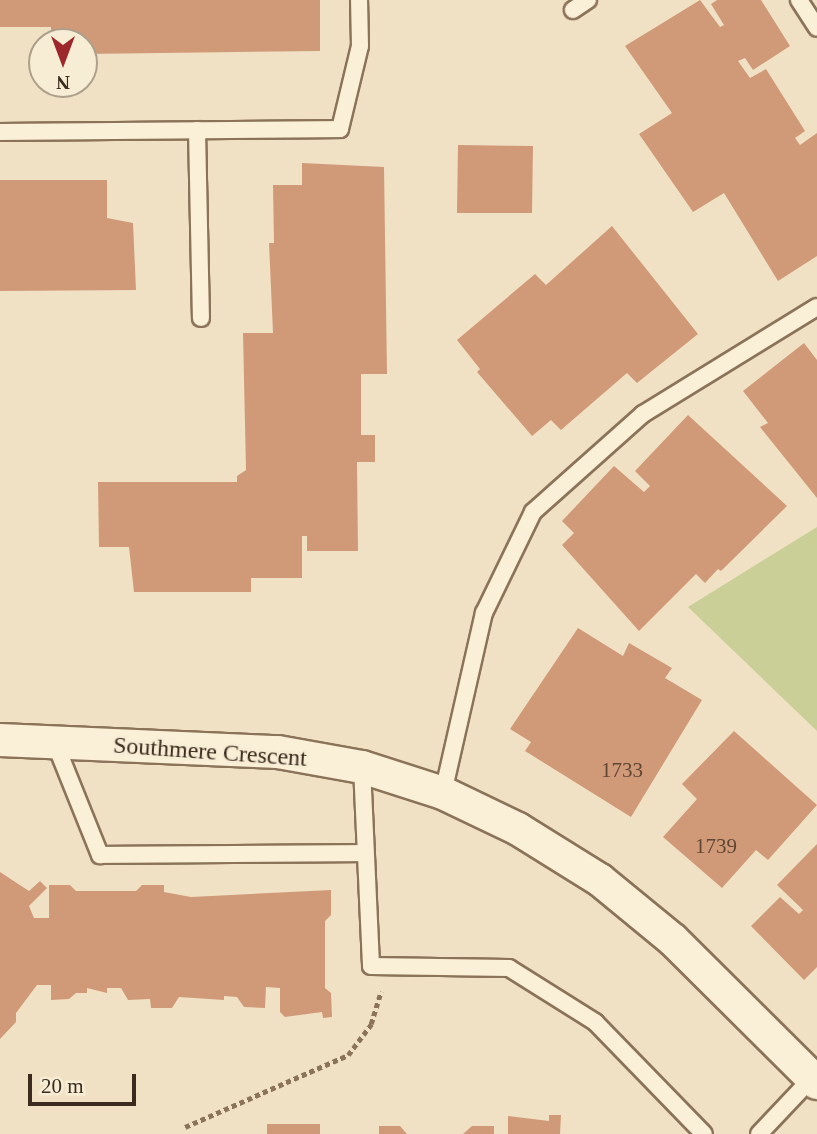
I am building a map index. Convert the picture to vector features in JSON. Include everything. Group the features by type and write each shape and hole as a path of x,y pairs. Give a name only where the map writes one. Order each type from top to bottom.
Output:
{"street":[{"name":"Southmere Crescent","path":"0,740 278,752 362,767 443,793 518,829 600,880 673,940 815,1080"}],"lane":[{"path":"0,132 340,129 360,46 359,0"},
{"path":"573,10 588,0"},
{"path":"799,0 817,28"},
{"path":"197,130 201,318"},
{"path":"443,793 484,613 533,512 643,414 817,307"},
{"path":"55,743 100,855 366,853"},
{"path":"362,767 371,966 509,968 595,1022 704,1134"},
{"path":"759,1134 815,1080"}],"path":[{"path":"185,1127 348,1055 371,1024 386,967"}],"green space":[{"path":"817,527 817,731 688,607"}],"building":[{"path":"0,0 320,0 320,51 98,54 98,28 0,27"},
{"path":"700,0 720,27 724,25 711,4 717,0 761,0 790,46 753,70 745,58 738,61 750,78 766,69 805,131 795,138 800,145 817,133 817,256 778,281 724,193 693,212 639,134 672,113 625,46"},
{"path":"458,145 533,146 532,213 457,213"},
{"path":"302,163 384,167 387,374 361,374 361,435 375,435 375,462 357,462 358,551 307,551 307,536 302,536 302,578 251,578 251,592 134,592 129,547 99,547 98,482 237,482 237,476 246,470 243,333 273,333 269,243 274,243 273,185 302,185"},
{"path":"0,180 107,180 107,218 133,223 136,290 0,291"},
{"path":"612,226 698,334 637,383 627,373 561,430 551,420 532,436 477,372 480,369 457,340 535,274 546,285"},
{"path":"804,343 817,360 817,498 760,427 768,423 743,391"},
{"path":"688,415 787,506 721,571 718,569 705,583 696,574 639,631 562,545 574,533 562,521 614,466 644,492 650,486 635,471"},
{"path":"578,628 623,656 629,643 672,668 665,678 702,700 631,817 525,751 531,742 510,729"},
{"path":"734,731 817,805 768,860 756,850 722,888 663,837 697,799 682,784"},
{"path":"817,844 817,967 804,980 751,926 780,897 799,914 803,910 777,885"},
{"path":"0,872 29,891 40,881 47,888 29,906 34,918 49,918 49,885 70,885 76,891 136,891 142,885 164,885 164,892 191,897 331,890 331,915 325,921 325,988 331,993 332,1017 323,1018 322,1012 285,1017 280,1012 280,988 266,987 265,1008 244,1007 237,997 224,996 224,1000 179,997 172,1008 151,1008 150,999 128,1000 121,988 107,988 107,993 87,988 87,993 76,993 69,999 51,1000 51,985 37,985 16,1013 16,1022 0,1039"},
{"path":"549,1115 561,1115 560,1134 508,1134 508,1116 549,1121"},
{"path":"267,1124 320,1124 320,1134 267,1134"},
{"path":"379,1126 400,1126 407,1134 379,1134"},
{"path":"472,1126 494,1126 494,1134 463,1134"}]}
